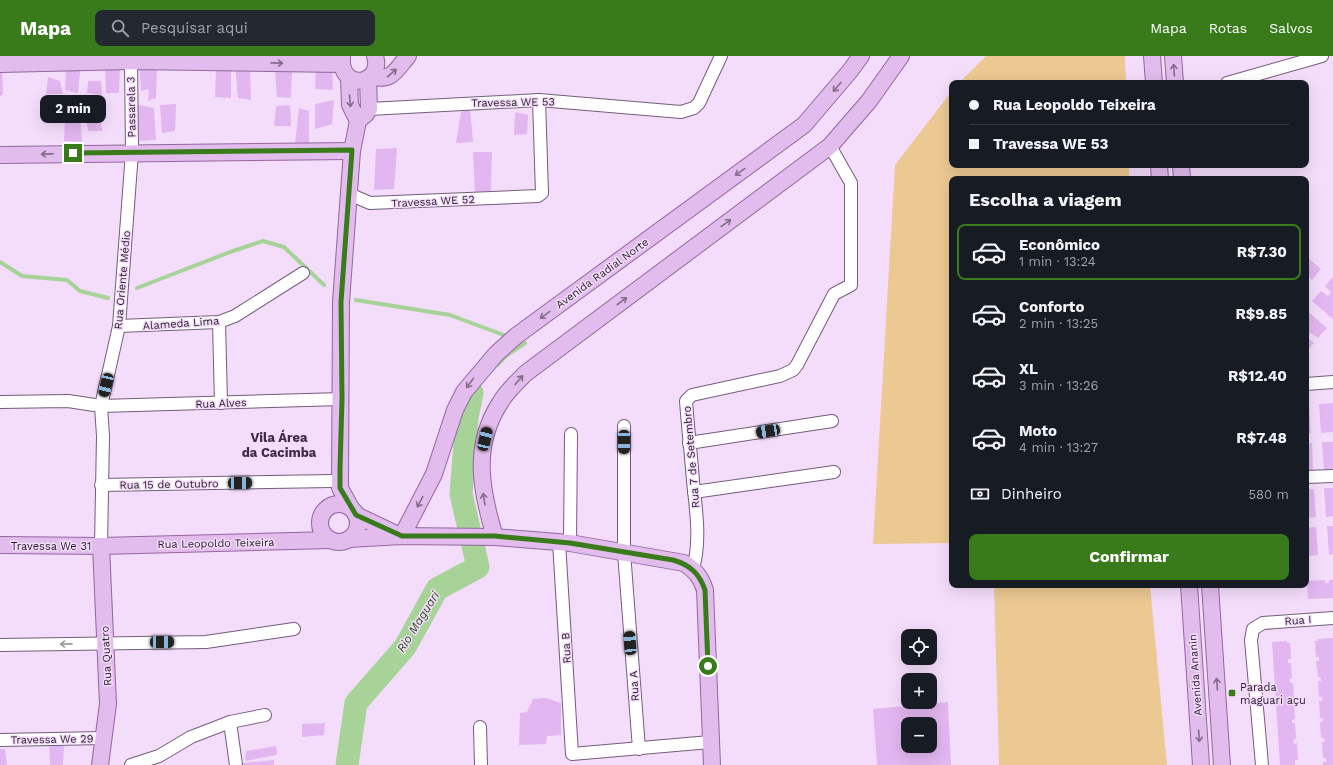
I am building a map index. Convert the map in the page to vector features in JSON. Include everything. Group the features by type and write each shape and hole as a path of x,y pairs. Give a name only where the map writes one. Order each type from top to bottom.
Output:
{"main road":[{"path":"0,64 130,61 344,62 362,81 370,77 376,70 377,62 375,56"},
{"path":"370,77 387,78 393,74 408,56"},
{"name":"Avenida Radial Norte","path":"402,536 434,474 455,410 474,378 496,354 516,336 804,125 850,72 861,56"},
{"path":"490,537 481,479 482,454 489,425 500,402 526,372 830,146 869,101 901,56"},
{"path":"1152,56 1154,80"},
{"path":"1173,56 1175,80"},
{"path":"344,62 350,105 358,121"},
{"path":"370,77 369,109 358,121 352,150 341,302 342,399 336,475 328,507 321,516 320,527 322,533 331,540 343,541 349,539 402,536 434,536 490,537 565,543 684,563 694,569 701,579 705,590 712,765"},
{"path":"0,155 352,150"},
{"path":"336,475 340,488 353,512 357,526 356,531 349,539"},
{"path":"328,507 340,504 402,536"},
{"name":"Rua Leopoldo Teixeira","path":"101,546 331,540"},
{"name":"Travessa We 31","path":"0,545 101,546"},
{"name":"Rua Quatro","path":"100,765 108,704 101,546"},
{"name":"Avenida Ananin","path":"1189,588 1201,765"},
{"name":"Avenida Ananin","path":"1210,588 1222,765"}],"street":[{"name":"Travessa WE 53","path":"369,109 539,100 681,112 694,108 699,103 721,56"},
{"path":"1238,80 1322,56"},
{"name":"Passarela 3","path":"130,61 132,152"},
{"name":"Travessa WE 52","path":"349,194 370,203 538,196 542,193 539,100"},
{"name":"Rua 7 de Setembro","path":"694,569 698,538 686,401 692,396 780,376 793,370 834,294 852,285 851,183 830,146"},
{"name":"Rua Oriente Médio","path":"101,546 103,436 101,406 119,326 132,152"},
{"name":"Alameda Lima","path":"119,326 219,322 235,316 303,273"},
{"path":"219,322 221,403"},
{"path":"1309,384 1333,382"},
{"name":"Rua Alves","path":"0,402 68,401 101,406 342,399"},
{"path":"689,444 832,421"},
{"name":"Rua A","path":"624,426 624,552 638,749"},
{"name":"Rua B","path":"570,434 565,543 572,754 638,749"},
{"path":"694,492 834,472"},
{"name":"Rua 15 de Outubro","path":"101,485 336,475"},
{"path":"1309,477 1333,476"},
{"name":"Rua I","path":"1262,765 1251,640 1253,629 1264,622 1333,618"},
{"path":"0,646 206,642 294,629"},
{"path":"131,765 159,756 191,737 230,722 265,715"},
{"path":"230,722 236,765"},
{"path":"480,728 481,765"},
{"name":"Travessa We 29","path":"0,740 104,738"},
{"path":"638,749 710,742"}],"shaded area":[{"path":"986,56 1125,56 1126,80 962,80"},
{"path":"949,95 949,168 1129,168 1129,176 949,176 949,543 873,544 895,165"},
{"path":"994,588 1150,588 1167,765 999,765"}],"building":[{"path":"105,64 120,64 119,93 106,93"},
{"path":"139,65 157,65 156,98 148,101 149,89 141,91"},
{"path":"235,66 250,67 251,100 238,98"},
{"path":"0,67 2,67 3,94 0,96"},
{"path":"292,68 291,98 277,97 275,70"},
{"path":"332,68 333,90 315,89 316,69"},
{"path":"216,70 231,71 231,98 215,97"},
{"path":"66,71 80,71 78,93 65,90"},
{"path":"48,77 60,81 63,94 46,94"},
{"path":"88,81 101,81 102,95 87,93"},
{"path":"334,100 332,124 315,129 315,104"},
{"path":"176,104 175,131 162,133 160,105"},
{"path":"138,105 154,108 156,140 139,141"},
{"path":"290,105 291,126 274,126 276,106"},
{"path":"299,108 309,111 309,145 295,144"},
{"path":"470,109 473,142 456,143 461,112"},
{"path":"80,112 82,142 64,141 65,114"},
{"path":"515,112 528,115 527,134 514,135"},
{"path":"100,114 102,131 88,131 86,116"},
{"path":"397,148 394,189 374,190 376,149"},
{"path":"473,152 492,152 491,191 475,192"},
{"path":"1309,259 1321,269 1312,280 1309,278"},
{"path":"1333,277 1333,319 1312,301 1321,291 1328,296 1331,292 1325,286"},
{"path":"1309,313 1327,328 1318,338 1311,333 1309,335"},
{"path":"1309,339 1314,343 1309,349"},
{"path":"1333,403 1333,432 1321,433 1319,404"},
{"path":"1309,405 1311,433 1309,433"},
{"path":"1322,442 1333,442 1333,470 1324,471"},
{"path":"1309,443 1312,443 1313,472 1309,472"},
{"path":"1324,488 1333,488 1333,516 1326,517"},
{"path":"1309,489 1314,489 1316,517 1309,518"},
{"path":"1327,526 1333,526 1333,554 1329,555"},
{"path":"1316,527 1318,555 1309,556 1309,528"},
{"path":"1325,580 1325,583 1329,583 1329,580 1333,580 1333,598 1308,599 1307,588 1309,588 1309,581"},
{"path":"1333,638 1333,765 1323,765 1323,762 1326,762 1326,758 1323,758 1322,742 1325,742 1324,738 1321,738 1320,722 1323,721 1323,718 1320,718 1319,701 1322,701 1322,697 1319,697 1318,681 1321,681 1321,679 1318,677 1316,661 1319,661 1319,657 1316,657 1315,641 1318,641 1318,639"},
{"path":"1287,641 1287,643 1290,643 1291,659 1288,659 1288,663 1291,663 1292,679 1289,679 1290,683 1293,683 1294,699 1291,699 1291,703 1294,703 1295,719 1292,720 1292,723 1295,723 1296,739 1293,740 1294,744 1297,743 1298,760 1295,760 1295,765 1280,765 1272,642"},
{"path":"546,698 561,703 561,735 547,736 546,744 519,745 520,713 527,712 533,699"},
{"path":"948,702 951,765 877,765 873,709 901,706 901,709 937,709 937,703"},
{"path":"325,723 324,735 302,737 302,724"},
{"path":"49,743 64,746 63,765 50,765"},
{"path":"276,746 277,755 245,761 246,751"},
{"path":"0,749 5,749 7,765 0,765"},
{"path":"274,760 274,765 243,765 242,763"}],"waterway":[{"path":"137,288 230,252 263,241 284,247 324,285"},
{"path":"0,262 22,276 67,280 80,291 108,298"},
{"path":"356,300 450,315 509,337"},
{"path":"497,365 507,355 525,343"},
{"name":"Rio Maguari","path":"347,765 356,703 405,647 437,589 478,567 461,494 467,418 472,393"}],"place":[{"name":"Parada maguari açu","path":"1232,693"}],"district":[{"name":"Vila Área da Cacimba","path":"279,444"}],"route":[{"path":"73,153 352,150 341,302 342,399 340,469 340,488 351,508 356,515 402,536 484,538 495,536 570,543 684,563 694,569 701,579 705,590 708,666"}]}
